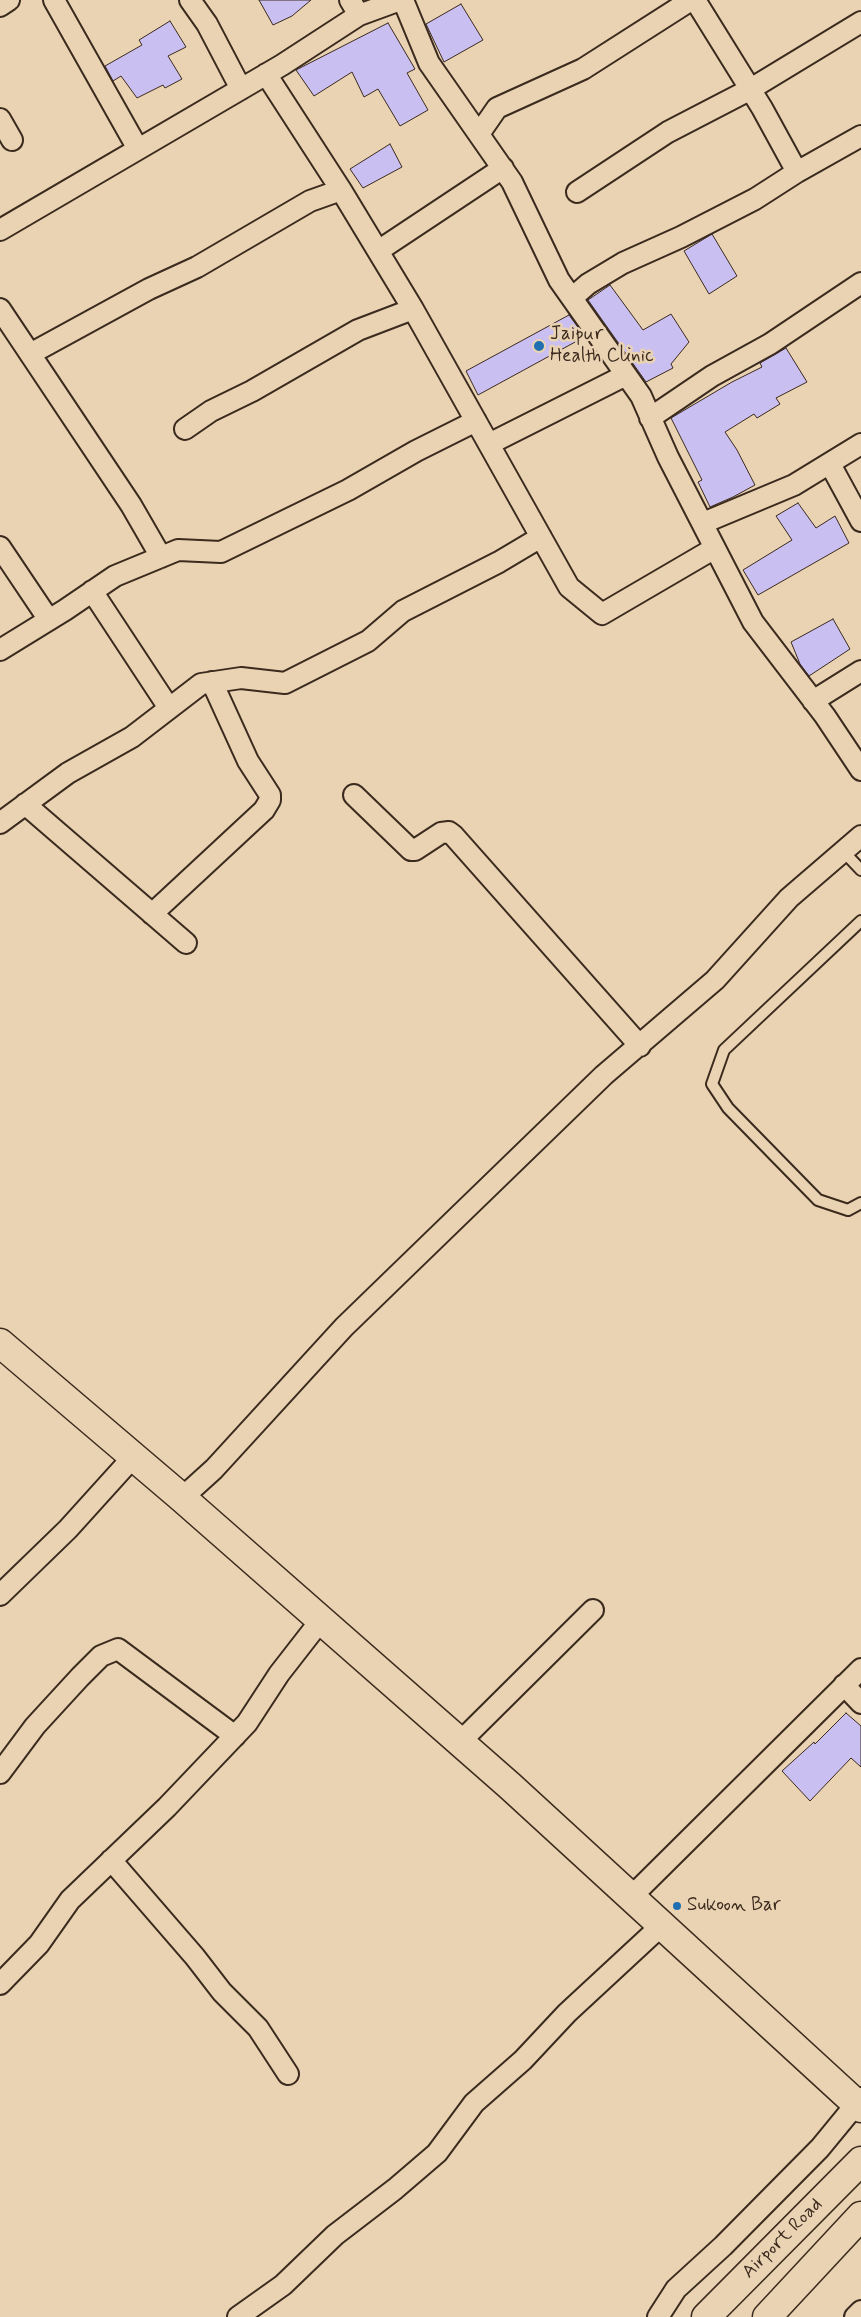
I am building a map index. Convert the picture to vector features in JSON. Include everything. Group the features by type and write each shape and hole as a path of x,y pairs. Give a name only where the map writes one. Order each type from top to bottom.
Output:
{"street":[{"path":"0,6 9,0"},
{"path":"54,0 138,149"},
{"path":"190,0 207,24 241,90"},
{"path":"0,230 241,90 266,74 354,8 402,0 429,63 512,182 560,280 641,396 668,457 753,622 813,701 861,770"},
{"path":"479,134 497,108 583,69 691,0"},
{"path":"695,0 797,172"},
{"path":"577,192 668,132 749,90 861,22"},
{"path":"266,74 341,190 413,308 569,587 602,614 715,548"},
{"path":"0,120 12,140"},
{"path":"572,298 588,284 623,263 681,237 755,199 797,172 861,136"},
{"path":"378,251 503,168"},
{"path":"30,354 149,289 197,266 310,201 341,190"},
{"path":"650,418 712,376 770,344 861,283"},
{"path":"184,429 210,410 252,392 358,330 413,308"},
{"path":"0,309 131,505 161,557"},
{"path":"489,444 626,375"},
{"path":"0,650 115,576 178,550 221,552 304,512 416,451 476,421"},
{"path":"703,524 794,485 861,444"},
{"path":"830,464 861,521"},
{"path":"0,823 68,774 132,737 201,684 241,678 285,683 368,641 403,611 499,562 541,536"},
{"path":"0,547 49,620"},
{"path":"92,591 169,708"},
{"path":"813,701 861,671"},
{"path":"152,914 264,810 270,800 270,795 248,761 212,682"},
{"path":"354,795 411,850 415,850 441,833 448,832 453,835 640,1046"},
{"path":"26,804 186,943"},
{"path":"182,1498 214,1469 344,1326 604,1075 715,980 788,898 861,836"},
{"path":"0,1343 134,1456 460,1742 859,2103 820,2148 723,2246 676,2289 658,2317"},
{"path":"0,1595 68,1529 134,1456"},
{"path":"460,1742 593,1610"},
{"path":"0,1984 39,1944 70,1900 168,1807 247,1723 279,1674 321,1620"},
{"path":"0,1773 35,1726 80,1677 102,1656 118,1649 235,1736"},
{"path":"631,1897 861,1669"},
{"path":"844,1685 861,1703"},
{"path":"111,1860 195,1957 222,1992 258,2028 288,2074"},
{"path":"238,2317 282,2285 335,2235 395,2189 437,2153 474,2103 523,2060 567,2013 662,1926"},
{"name":"Airport Road","path":"706,2317 861,2161"},
{"path":"767,2317 861,2216"},
{"path":"855,2317 861,2311"}],"lane":[{"path":"843,851 861,870"},
{"path":"861,922 724,1050 712,1084 728,1108 818,1200 848,1210 861,1202"}],"building":[{"path":"259,0 311,0 292,16 273,25"},
{"path":"461,4 483,40 444,62 426,24"},
{"path":"170,21 186,47 168,56 182,79 165,88 163,85 137,98 121,76 113,81 105,66 142,45 139,40"},
{"path":"388,23 415,69 407,73 428,110 400,126 378,89 364,97 352,72 314,96 296,70"},
{"path":"390,144 402,167 363,188 350,169"},
{"path":"712,234 737,276 709,294 684,251"},
{"path":"610,285 643,330 671,314 689,342 671,364 673,368 646,382 588,300"},
{"path":"569,315 583,334 576,338 577,341 478,395 466,371"},
{"path":"786,348 807,382 776,398 780,404 757,418 754,414 725,432 737,450 755,485 710,507 698,482 702,480 671,418 732,382 762,367 760,363"},
{"path":"798,503 816,528 835,516 849,543 758,595 743,570 792,540 776,516"},
{"path":"833,619 850,649 809,676 800,664 791,642"},
{"path":"846,1713 861,1726 861,1767 851,1758 810,1801 782,1771 814,1742 815,1744"}],"place":[{"name":"Jaipur Health Clinic","path":"539,346"},
{"name":"Sukoon Bar","path":"677,1906"}]}
